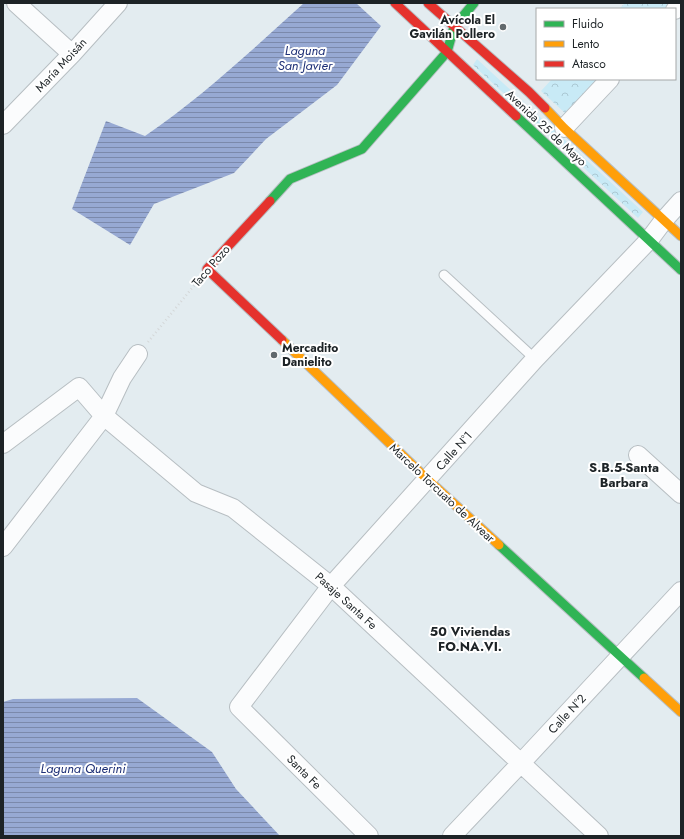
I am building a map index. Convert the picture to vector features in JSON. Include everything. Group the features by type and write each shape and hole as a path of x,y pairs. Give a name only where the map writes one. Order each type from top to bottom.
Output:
{"street":[{"path":"16,3 72,54"},
{"name":"María Moisán","path":"3,125 72,54 118,3"},
{"name":"Avenida 25 de Mayo","path":"395,3 681,270"},
{"name":"Avenida 25 de Mayo","path":"428,3 529,92 564,128 681,236"},
{"path":"454,27 474,3"},
{"name":"Taco Pozo","path":"207,269 290,179 362,149 447,52 454,27"},
{"path":"564,128 609,80"},
{"name":"Calle N°1","path":"239,707 331,586 535,360 649,240 681,201"},
{"name":"Marcelo Torcuato de Alvear","path":"207,269 428,480 681,712"},
{"path":"3,547 104,416 122,378 138,354"},
{"name":"Pasaje Santa Fe","path":"3,444 79,387 104,416 196,493 233,508 331,586 520,764 599,836"},
{"path":"638,455 681,494"},
{"name":"Calle N°2","path":"452,836 681,591"},
{"name":"Santa Fe","path":"239,707 369,836"}],"lane":[{"path":"444,275 535,360"}],"path":[{"name":"Taco Pozo","path":"138,354 207,269"}],"green space":[{"path":"625,3 670,3 665,8 620,8"},
{"path":"477,59 643,212 638,218 473,65"},
{"path":"551,80 597,80 565,113 541,91"}],"water":[{"name":"Laguna San Javier","path":"304,3 356,3 381,26 337,85 266,139 234,173 154,204 130,245 72,209 106,121 145,136 207,89"},
{"name":"Laguna Querini","path":"137,698 212,752 236,789 280,836 3,836 3,702 13,699"}],"traffic: fast":[{"path":"270,201 290,179 362,149 447,52 454,27 474,3"},
{"path":"516,116 681,270"},
{"path":"499,545 644,678"}],"traffic: slow":[{"path":"545,108 564,128 681,236"},
{"path":"282,340 428,480 499,545"},
{"path":"644,678 681,712"}],"traffic: jam":[{"path":"395,3 516,116"},
{"path":"428,3 529,92 545,108"},
{"path":"270,201 207,269 282,340"}],"place":[{"name":"Avícola El Gavilán Pollero","path":"503,27"},
{"name":"Mercadito Danielito","path":"274,355"}],"district":[{"name":"S.B.5-Santa Barbara","path":"624,474"},
{"name":"50 Viviendas FO.NA.VI.","path":"470,638"}]}
